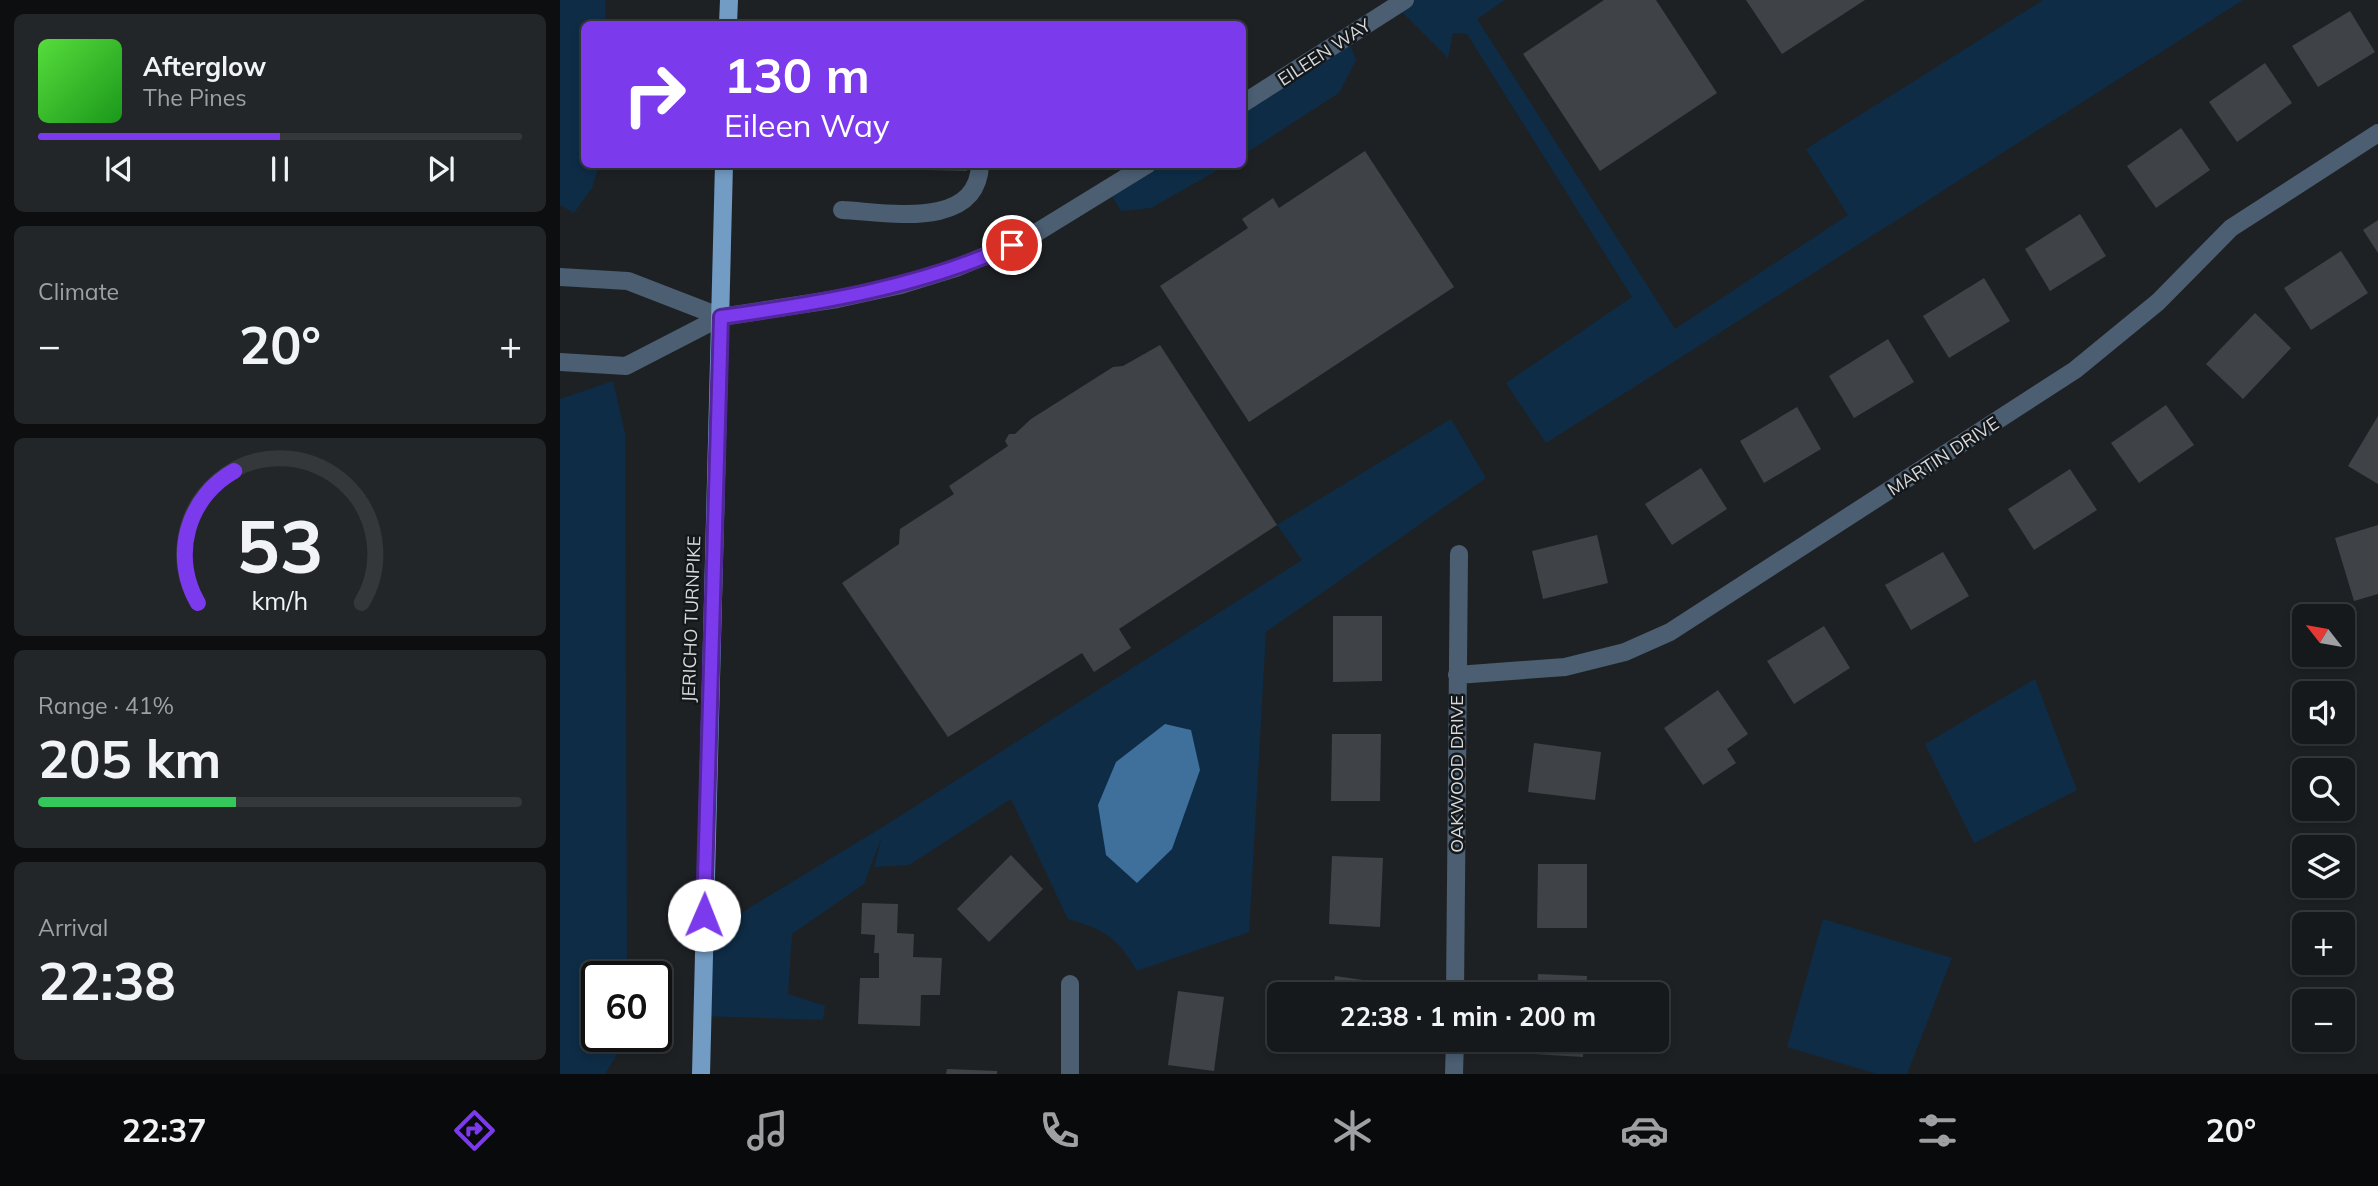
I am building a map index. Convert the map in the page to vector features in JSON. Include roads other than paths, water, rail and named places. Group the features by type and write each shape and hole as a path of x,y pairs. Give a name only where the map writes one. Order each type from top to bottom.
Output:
{"main road":[{"path":"728,21 729,0"},
{"name":"JERICHO TURNPIKE","path":"701,1074 724,168"}],"street":[{"name":"EILEEN WAY","path":"1246,101 1405,0"},
{"name":"MARTIN DRIVE","path":"1457,675 1565,667 1625,652 1671,632 2075,370 2158,302 2231,228 2378,133"},
{"path":"842,210 917,213 948,209 966,201 979,180 980,168"},
{"path":"560,362 626,366 721,317 850,297 956,268 1026,239 1141,168"},
{"path":"560,276 628,281 721,317"},
{"name":"OAKWOOD DRIVE","path":"1455,982 1459,554"},
{"path":"1070,984 1070,1074"},
{"path":"1454,1074 1455,1052"}]}
